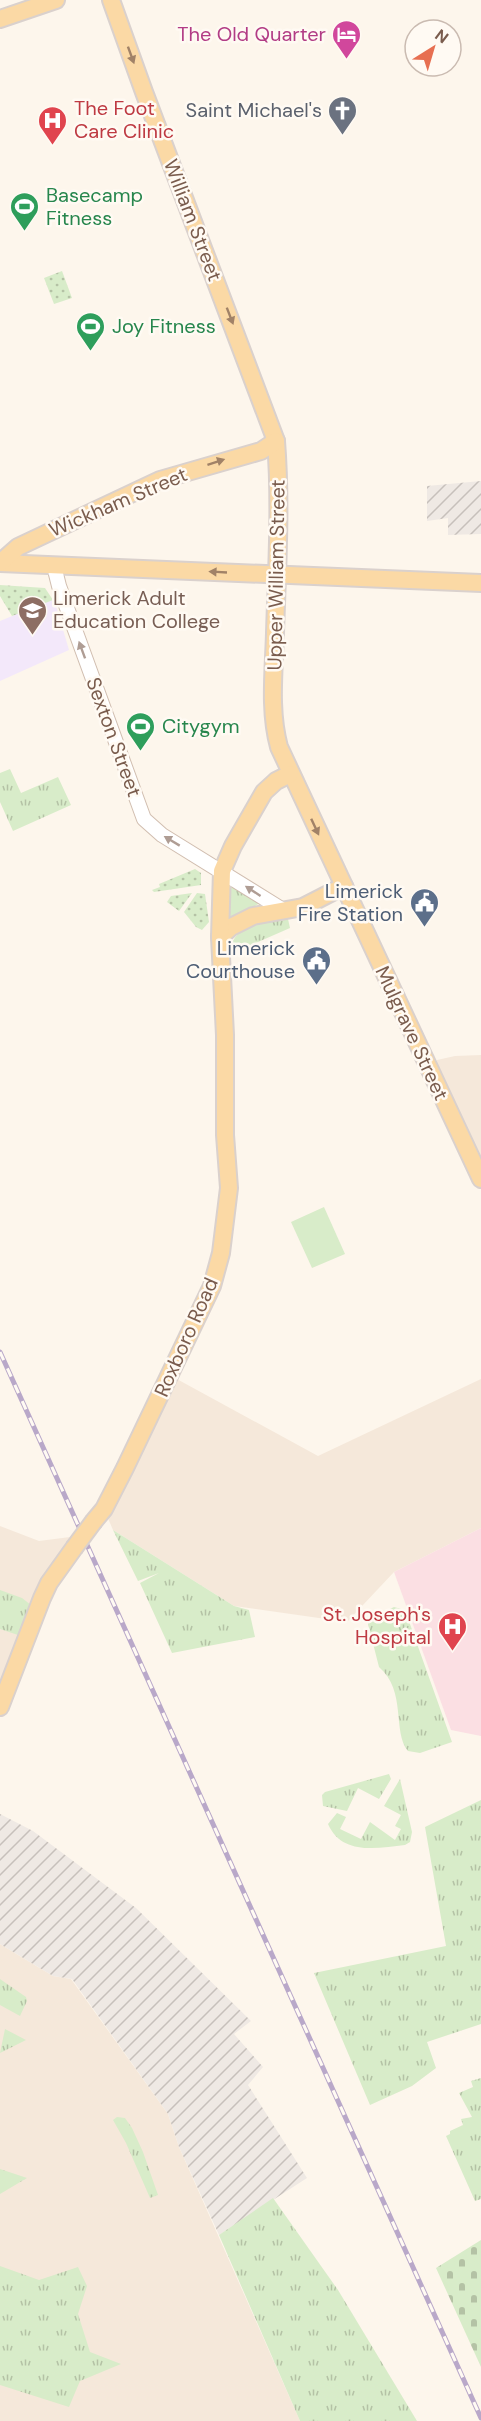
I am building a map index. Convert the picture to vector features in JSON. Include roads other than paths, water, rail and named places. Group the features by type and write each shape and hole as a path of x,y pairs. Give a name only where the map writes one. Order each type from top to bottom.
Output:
{"main road":[{"path":"0,18 56,0"},
{"name":"William Street","path":"111,0 276,441"},
{"name":"Wickham Street","path":"0,563 11,551 41,535 160,480 261,451 276,441"},
{"name":"Upper William Street","path":"276,441 277,574 273,710 274,729 279,747 291,774"},
{"path":"41,535 45,557 54,566"},
{"path":"0,563 481,584"},
{"name":"Roxboro Road","path":"0,1707 49,1583 104,1509 172,1373 212,1286 220,1253 229,1188 220,937 222,871 233,846 264,792 291,774"},
{"name":"Mulgrave Street","path":"291,774 481,1179"},
{"path":"220,937 231,927 254,916 303,907 344,886"}],"street":[{"name":"Sexton Street","path":"54,566 144,819 162,835 283,910"}],"railway":[{"path":"0,1352 481,2418"}],"place":[{"name":"The Old Quarter","path":"347,60"},
{"name":"Saint Michael's","path":"343,136"},
{"name":"The Foot Care Clinic","path":"53,146"},
{"name":"Basecamp Fitness","path":"25,232"},
{"name":"Joy Fitness","path":"91,352"},
{"name":"Limerick Adult Education College","path":"32,636"},
{"name":"Citygym","path":"141,752"},
{"name":"Limerick Fire Station","path":"424,928"},
{"name":"Limerick Courthouse","path":"316,986"},
{"name":"St. Joseph's Hospital","path":"452,1652"}]}
